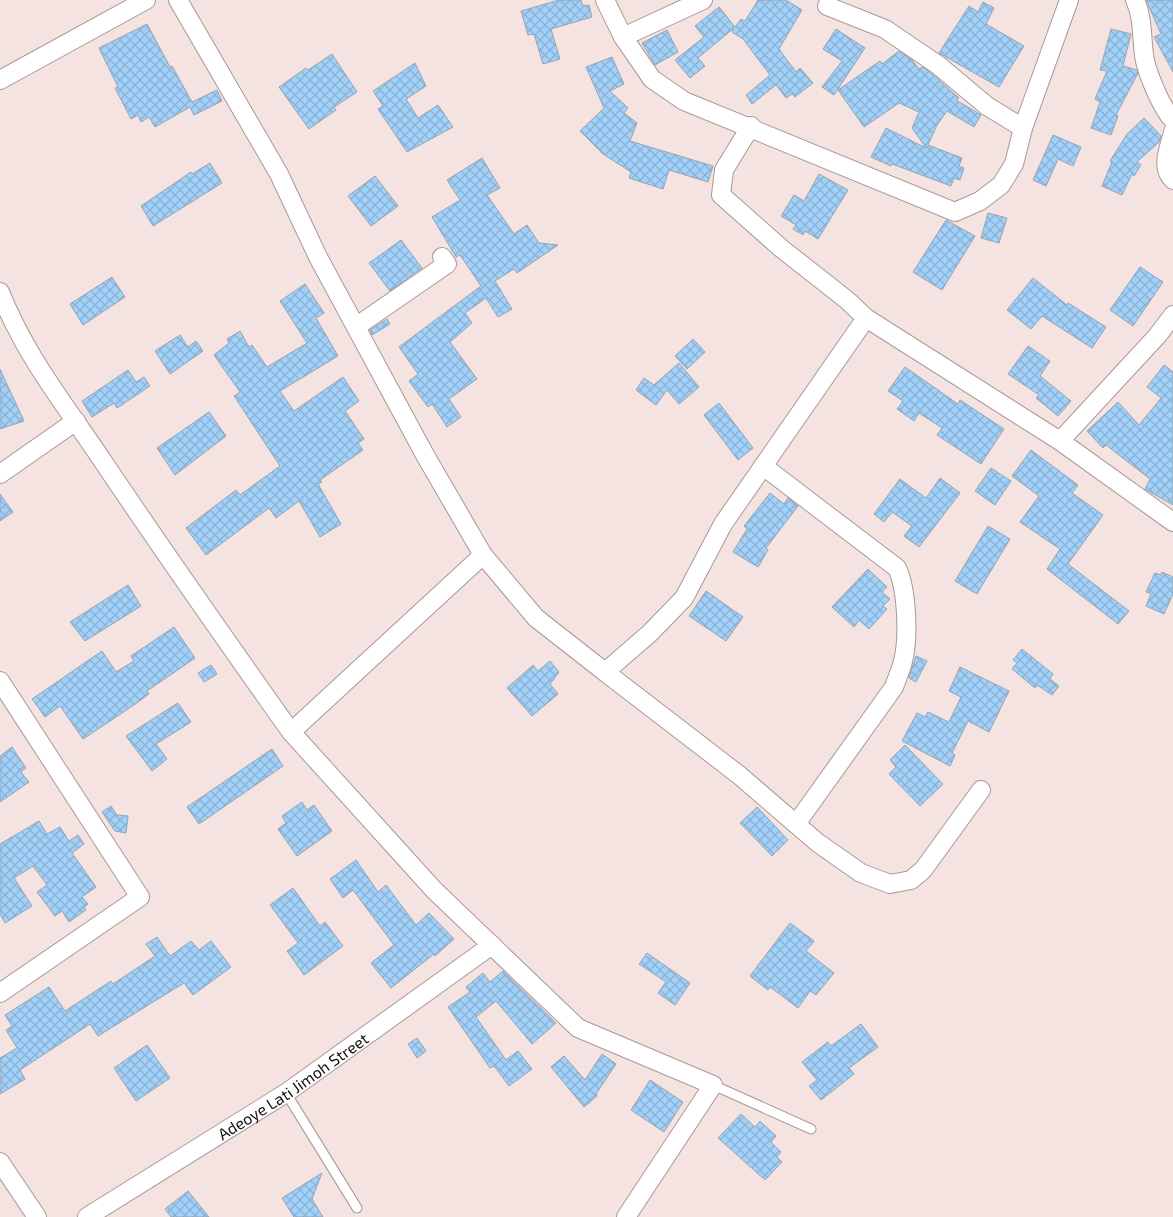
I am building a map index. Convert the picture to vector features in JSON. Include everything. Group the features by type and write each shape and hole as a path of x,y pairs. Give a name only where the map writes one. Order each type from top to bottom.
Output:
{"street":[{"path":"0,80 146,0"},
{"path":"178,0 279,174 318,257 425,455 483,555 536,618 739,775 818,843 861,873 890,884 911,880 923,870 981,790"},
{"path":"605,0 623,37 652,79 684,101 751,126 955,212 980,201 1000,185 1014,164 1023,128 1069,0"},
{"path":"623,37 703,0"},
{"path":"1136,0 1140,10 1145,62 1160,99 1173,120"},
{"path":"827,6 885,29 938,65 987,106 1023,128"},
{"path":"751,126 724,170 721,195 782,249 847,300 866,318 1060,441 1173,522"},
{"path":"1173,132 1165,164 1169,176 1173,180"},
{"path":"356,326 447,264 442,256"},
{"path":"0,292 12,323 35,365 76,421 189,588 291,732 434,890 578,1028 713,1085 626,1217"},
{"path":"1060,441 1158,335 1173,315"},
{"path":"605,672 650,633 684,598 723,524 866,318"},
{"path":"0,474 76,421"},
{"path":"763,466 897,568 902,586 906,632 903,661 894,687 796,824"},
{"path":"291,732 483,555"},
{"path":"0,681 140,897 0,993"},
{"name":"Adeoye Lati Jimoh Street","path":"87,1217 286,1093 492,945"},
{"path":"0,1162 37,1217"}],"lane":[{"path":"713,1085 811,1130"},
{"path":"286,1093 357,1208"}],"building":[{"path":"559,0 581,0 583,6 589,5 592,17 551,29 560,59 543,64 534,34 528,35 521,11"},
{"path":"758,0 786,0 802,10 779,49 796,72 800,68 813,83 795,97 792,94 786,98 776,85 752,104 746,95 770,75 743,39 732,32 734,28 698,58 705,66 690,78 675,60 704,37 695,26 719,7 735,27 741,19 745,21"},
{"path":"1146,0 1173,0 1173,72 1154,37 1161,34"},
{"path":"983,2 994,8 986,24 1024,46 999,87 939,53 969,6 978,12"},
{"path":"147,24 170,67 172,66 192,102 217,90 222,101 194,115 190,107 155,127 149,117 141,122 138,115 131,119 115,88 118,87 99,48"},
{"path":"836,29 865,48 834,95 822,87 842,61 823,49"},
{"path":"1111,29 1131,34 1123,66 1137,70 1138,73 1116,115 1118,116 1111,135 1091,128 1100,102 1095,99 1107,71 1100,70"},
{"path":"667,30 678,52 655,65 642,43"},
{"path":"899,51 912,60 919,69 923,67 932,74 959,98 956,100 981,115 974,127 947,111 937,125 928,145 962,158 959,166 964,168 960,180 954,178 951,186 892,164 891,166 871,157 886,128 926,148 912,128 919,112 899,103 864,127 838,90 880,61 882,64"},
{"path":"332,54 357,92 334,107 336,110 309,129 279,87 306,68 308,70"},
{"path":"612,57 624,84 610,91 628,108 624,113 637,123 630,141 713,166 708,182 669,170 663,189 629,178 631,172 603,154 580,131 604,108 586,67"},
{"path":"415,63 426,86 406,99 418,118 438,105 453,127 407,152 378,109 383,106 373,91"},
{"path":"1144,118 1161,136 1159,142 1137,162 1141,165 1134,176 1132,174 1122,195 1102,186 1112,162 1110,161 1127,134"},
{"path":"1053,135 1081,147 1073,166 1058,159 1046,186 1033,180"},
{"path":"482,158 500,188 487,195 514,234 527,225 539,243 558,245 517,273 514,269 495,281 512,309 498,317 486,298 465,313 472,323 450,342 477,379 449,399 461,417 447,427 432,404 428,407 409,381 418,374 399,347 481,286 460,255 456,257 432,217 460,200 447,180"},
{"path":"210,163 222,183 153,226 141,206 191,172 192,174"},
{"path":"819,174 848,190 818,239 805,231 803,235 793,229 796,225 781,216 794,195 804,201"},
{"path":"375,176 398,206 371,226 348,196"},
{"path":"988,213 1007,218 999,243 981,238"},
{"path":"946,220 975,236 942,290 913,272"},
{"path":"401,240 422,268 390,291 369,263"},
{"path":"1140,267 1163,282 1133,326 1110,310"},
{"path":"112,277 125,297 83,325 70,304"},
{"path":"1033,278 1067,305 1068,303 1106,327 1092,348 1042,316 1031,329 1007,310"},
{"path":"305,284 324,313 316,318 338,356 280,391 294,411 343,377 359,401 345,411 364,439 358,443 363,450 320,480 322,482 318,484 341,524 320,537 299,501 276,518 269,508 206,555 186,528 236,490 240,495 280,466 234,396 240,392 214,355 229,343 227,339 240,331 249,347 252,345 267,367 307,343 280,301"},
{"path":"387,319 390,324 372,335 370,330"},
{"path":"180,335 188,347 196,341 203,351 170,374 155,351"},
{"path":"693,339 705,352 687,369 675,356"},
{"path":"1028,346 1050,361 1040,376 1071,401 1058,416 1036,398 1039,395 1008,374"},
{"path":"679,363 699,387 679,404 667,390 656,405 636,390 644,378 654,385"},
{"path":"1164,365 1173,372 1173,505 1145,489 1150,479 1106,445 1103,448 1087,431 1118,402 1139,425 1161,398 1147,387"},
{"path":"905,367 958,404 960,400 1004,429 981,464 937,435 942,428 919,413 914,421 897,409 903,401 888,391"},
{"path":"0,369 24,421 0,429"},
{"path":"128,370 136,382 144,377 150,386 117,408 114,403 92,417 82,401"},
{"path":"719,403 753,448 738,460 704,415"},
{"path":"209,412 226,436 175,475 157,448"},
{"path":"1031,450 1078,485 1072,493 1103,515 1068,564 1129,611 1118,624 1047,569 1060,549 1020,522 1039,496 1012,476"},
{"path":"991,468 1011,481 995,505 975,491"},
{"path":"940,478 960,493 919,547 904,536 912,526 892,512 884,522 874,514 900,479 926,498"},
{"path":"770,493 784,504 788,498 798,506 766,548 768,550 758,567 733,552 747,529 744,526"},
{"path":"0,494 13,512 0,521"},
{"path":"988,526 1010,539 977,594 955,581"},
{"path":"868,569 887,587 882,592 890,599 883,606 887,609 869,629 859,620 854,627 832,607"},
{"path":"1162,572 1173,577 1173,594 1164,614 1146,606 1151,594 1146,592 1155,573 1161,575"},
{"path":"128,585 141,606 85,641 70,622"},
{"path":"706,591 743,617 726,641 689,616"},
{"path":"174,627 195,658 147,691 149,694 134,705 83,739 60,706 45,717 32,699 102,651 116,672 134,661 131,656"},
{"path":"1022,649 1053,674 1050,679 1059,686 1052,695 1037,685 1035,688 1012,669 1017,663 1013,660"},
{"path":"916,656 927,661 916,682 909,678"},
{"path":"550,661 559,672 550,684 558,694 532,716 507,688 533,665 538,671"},
{"path":"211,665 217,674 204,682 198,673"},
{"path":"960,667 1009,691 989,732 968,721 952,753 955,755 950,766 902,741 917,713 925,717 928,712 949,722 961,697 949,691"},
{"path":"178,703 191,722 156,744 167,759 152,771 126,736"},
{"path":"905,745 943,784 920,806 889,774 896,767 890,760"},
{"path":"12,747 26,768 21,772 29,782 0,802 0,756"},
{"path":"272,749 283,766 199,824 187,807"},
{"path":"302,802 307,810 314,805 332,831 297,856 278,829 286,823 282,816"},
{"path":"111,806 117,815 128,816 126,833 115,831 102,812"},
{"path":"757,807 788,840 772,856 740,823"},
{"path":"39,821 47,834 60,827 69,841 78,835 84,844 72,853 96,887 82,897 88,904 84,907 86,910 69,922 62,911 55,916 37,892 47,885 33,866 14,878 32,906 5,923 0,914 0,844"},
{"path":"356,860 378,892 386,885 416,925 429,913 454,939 435,956 434,954 391,988 371,963 394,945 353,890 343,898 330,879"},
{"path":"293,888 320,926 325,922 343,946 304,975 287,951 298,943 270,905"},
{"path":"790,923 814,941 806,951 834,973 816,995 810,991 798,1008 770,987 768,990 750,976"},
{"path":"157,937 170,956 191,941 199,950 211,941 231,967 193,995 184,983 98,1036 90,1024 20,1070 25,1079 0,1094 0,1058 17,1048 6,1030 12,1026 5,1015 49,987 65,1011 111,981 113,984 155,956 146,944"},
{"path":"647,953 690,983 675,1005 658,993 666,982 639,964"},
{"path":"503,971 556,1023 532,1044 496,1001 476,1017 506,1060 518,1051 532,1069 509,1086 494,1066 490,1068 448,1007 470,992 466,987 483,973 490,982"},
{"path":"861,1024 878,1047 849,1068 854,1074 821,1100 809,1086 817,1080 802,1062 828,1042 831,1046"},
{"path":"417,1038 426,1051 417,1058 408,1044"},
{"path":"147,1045 170,1078 136,1101 114,1068"},
{"path":"602,1054 616,1064 596,1094 597,1096 584,1107 551,1067 564,1056 585,1080"},
{"path":"650,1080 683,1102 664,1132 631,1110"},
{"path":"741,1114 755,1127 760,1121 776,1136 771,1142 781,1152 777,1157 782,1162 765,1180 718,1138"},
{"path":"322,1173 312,1199 323,1217 294,1217 282,1198"},
{"path":"188,1191 209,1217 171,1217 165,1209"}]}
